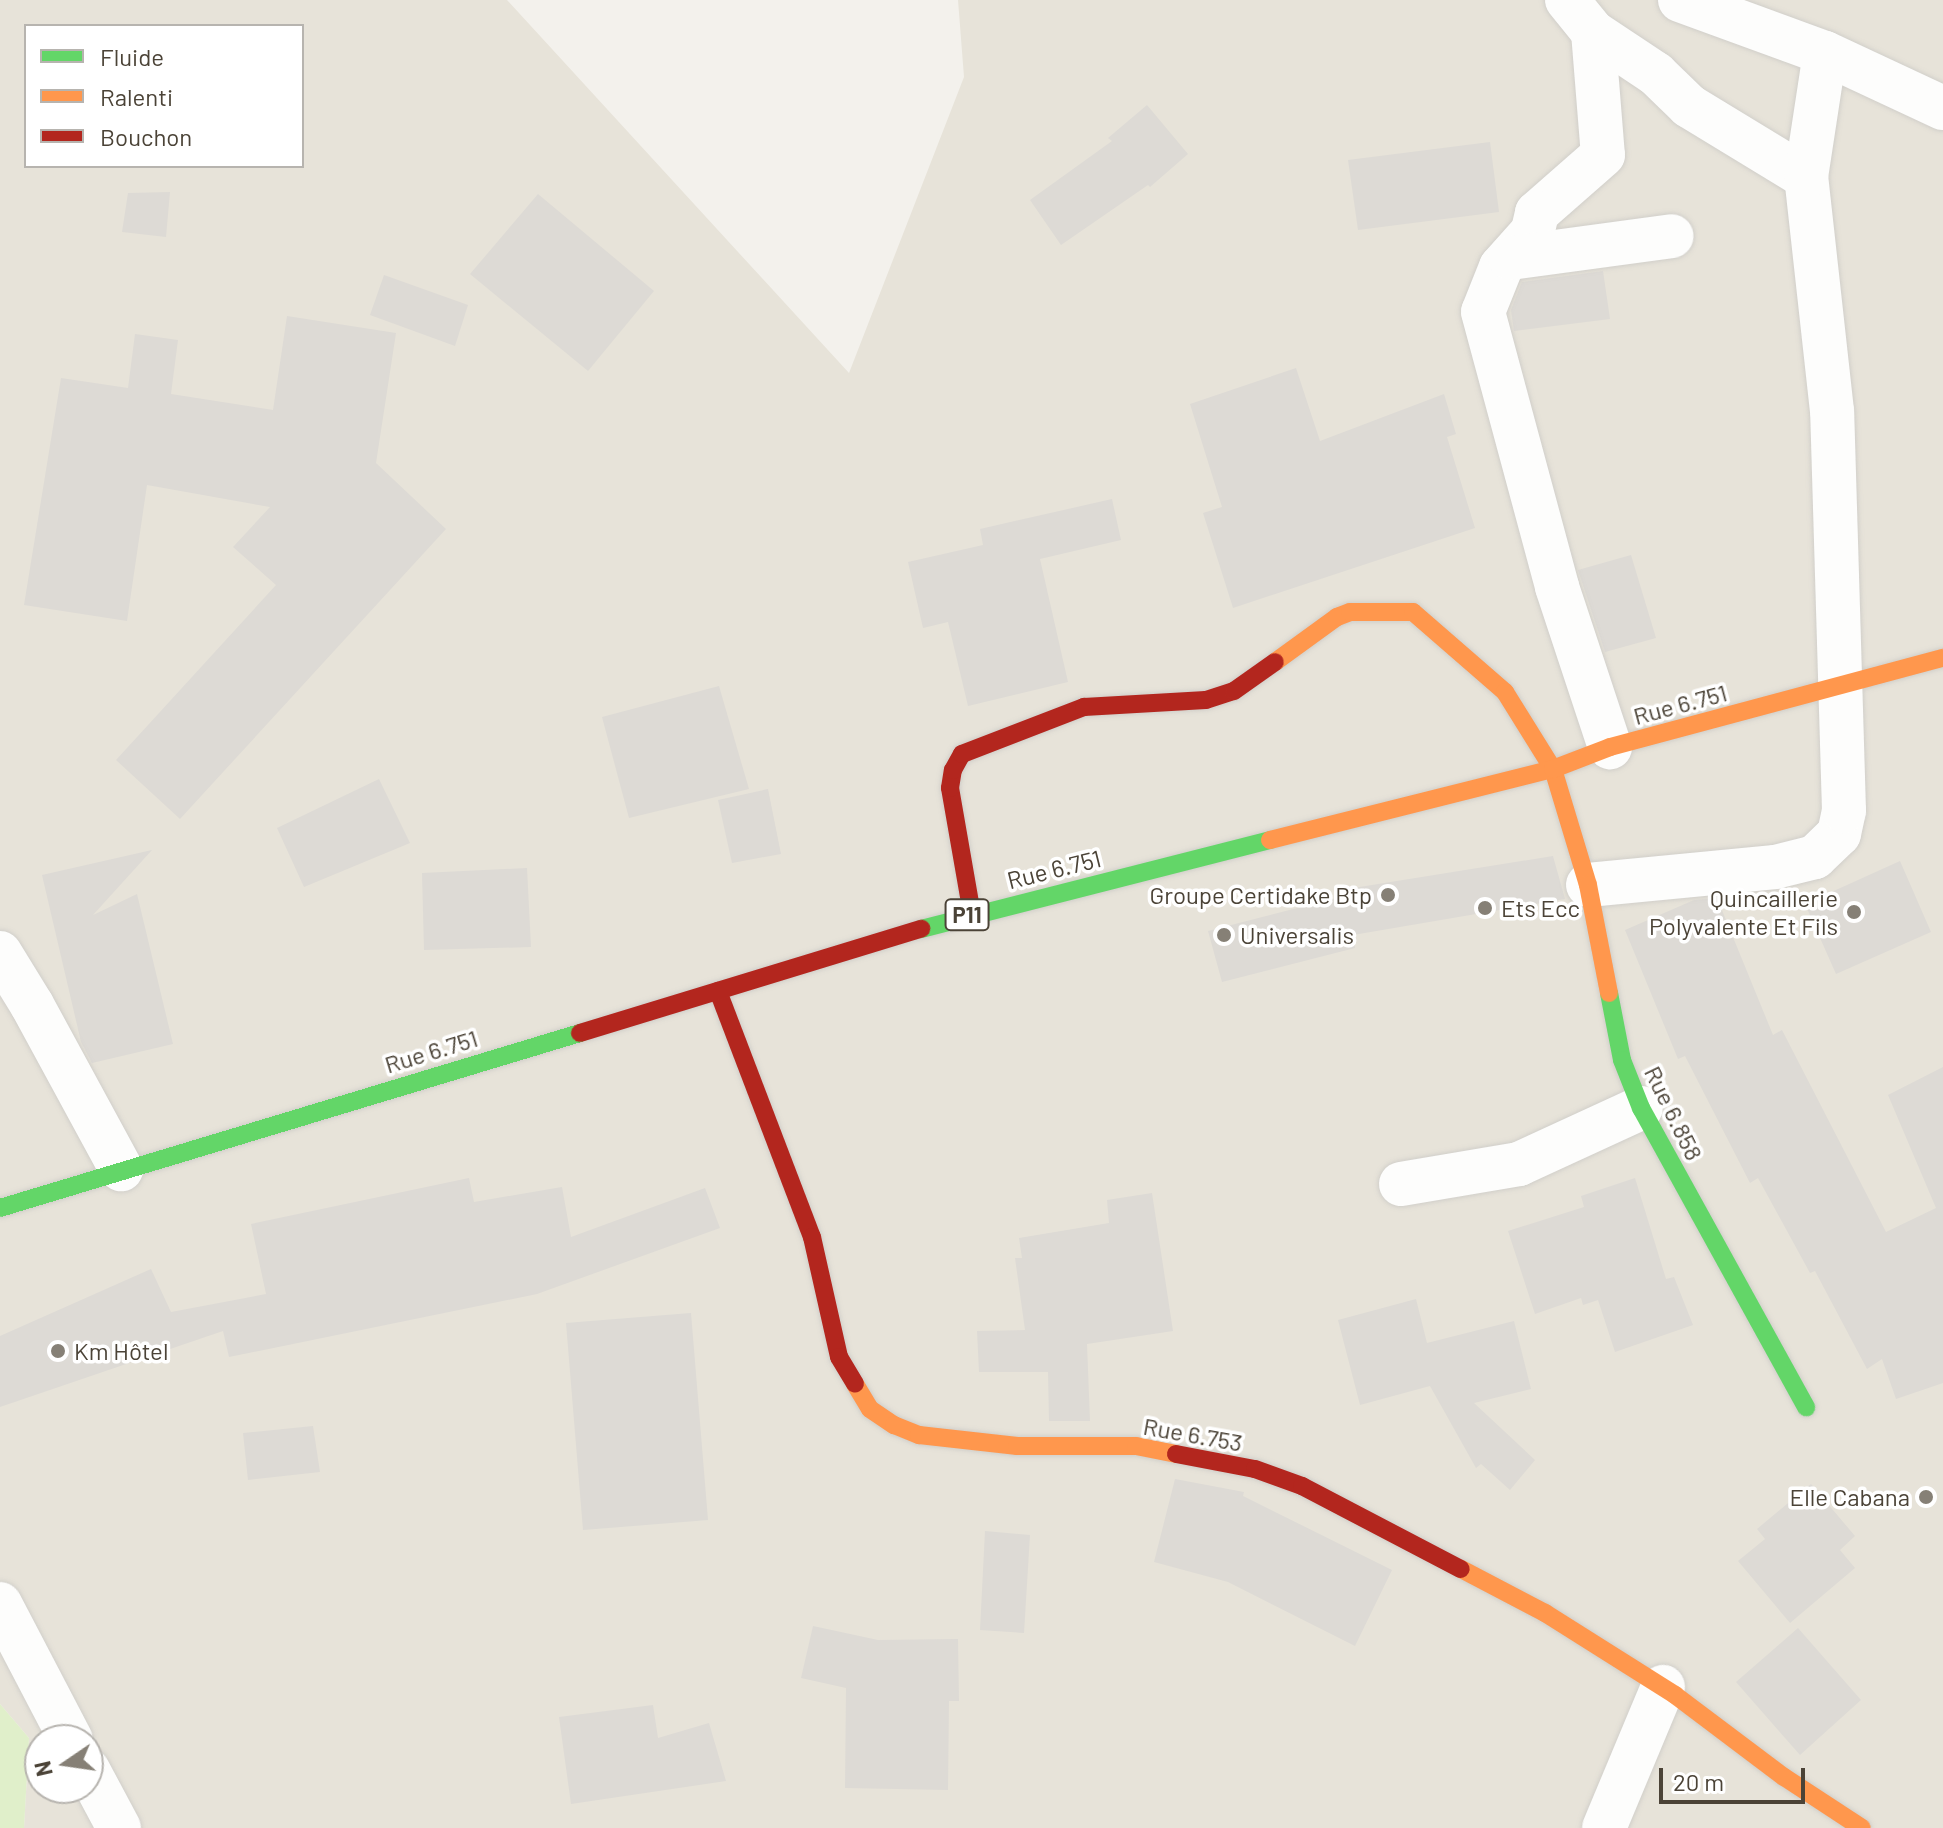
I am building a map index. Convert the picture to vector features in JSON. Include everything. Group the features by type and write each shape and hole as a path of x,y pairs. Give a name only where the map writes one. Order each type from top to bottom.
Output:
{"street":[{"path":"1680,0 1825,53 1943,108"},
{"path":"1580,16 1656,74 1689,106 1806,177"},
{"path":"1580,16 1603,155 1537,213 1533,231 1501,267 1483,312 1557,587 1610,747"},
{"path":"1588,885 1775,867 1815,857 1839,834 1844,811 1832,411 1806,177 1825,53"},
{"path":"1510,258 1672,236"},
{"name":"Rue 6.858","path":"972,914 950,788 953,770 962,754 1066,711 1100,706 1183,704 1234,691 1337,617 1350,612 1413,612 1505,692 1553,769 1588,885 1622,1060 1641,1108 1806,1407"},
{"name":"Rue 6.751","path":"0,1208 972,914 1553,769 1610,747 1943,658"},
{"path":"0,953 121,1169"},
{"name":"Rue 6.753","path":"718,991 812,1237 839,1357 870,1409 894,1425 919,1435 1017,1446 1136,1446 1255,1469 1302,1486 1496,1585 1663,1687 1784,1777 1862,1828"},
{"path":"1401,1184 1519,1164 1641,1108"},
{"path":"0,1604 63,1724"},
{"path":"1604,1828 1663,1687"},
{"path":"104,1800 119,1828"}],"shaded area":[{"path":"0,0 507,0 849,373 964,77 958,0 1943,0 1943,1828 24,1828 25,1804 104,1804 104,1724 24,1724 24,1732 0,1704"}],"green space":[{"path":"0,1704 24,1732 25,1804 24,1828 0,1828"}],"building":[{"path":"1147,105 1188,154 1150,187 1148,185 1061,245 1030,200 1112,141 1108,138"},
{"path":"1490,142 1499,212 1358,230 1348,160"},
{"path":"170,192 166,237 122,232 128,193"},
{"path":"538,194 654,291 588,371 470,274"},
{"path":"1603,271 1610,319 1514,331 1511,310 1522,282"},
{"path":"384,275 468,305 455,346 370,315"},
{"path":"287,316 396,333 376,463 446,529 180,819 116,760 276,585 233,547 270,507 147,485 127,621 24,605 61,378 128,388 135,334 178,340 171,394 273,410"},
{"path":"1296,368 1320,441 1444,394 1456,434 1447,437 1475,528 1233,608 1203,513 1222,507 1190,404"},
{"path":"1112,499 1121,540 1040,559 1068,682 968,706 948,622 923,628 908,562 983,545 980,529"},
{"path":"1631,555 1656,638 1605,652 1578,570"},
{"path":"719,686 749,789 629,818 602,717"},
{"path":"379,779 410,843 304,887 277,828"},
{"path":"768,789 781,854 732,863 718,800"},
{"path":"152,850 93,915 137,894 173,1044 92,1063 81,1042 42,875"},
{"path":"1553,856 1565,899 1353,935 1355,948 1222,982 1208,931 1348,895 1347,889"},
{"path":"1900,861 1931,932 1836,974 1805,904"},
{"path":"527,868 531,947 424,950 422,873"},
{"path":"1717,898 1773,1035 1782,1030 1886,1232 1936,1208 1888,1095 1943,1067 1943,1383 1896,1399 1882,1359 1867,1369 1815,1271 1810,1273 1758,1178 1750,1183 1685,1056 1678,1059 1625,930 1694,900"},
{"path":"469,1178 474,1202 562,1187 571,1237 705,1188 720,1228 537,1294 229,1357 223,1331 0,1407 0,1336 151,1269 171,1312 266,1294 251,1224"},
{"path":"1635,1178 1666,1279 1674,1277 1693,1325 1615,1352 1598,1300 1583,1305 1581,1298 1535,1314 1508,1231 1584,1207 1581,1196"},
{"path":"1152,1193 1173,1331 1087,1344 1090,1421 1049,1421 1048,1372 979,1372 977,1331 1025,1330 1015,1258 1022,1258 1019,1238 1109,1223 1107,1200"},
{"path":"1416,1299 1427,1343 1514,1321 1531,1389 1474,1403 1535,1460 1510,1490 1481,1464 1476,1468 1430,1386 1360,1405 1338,1320"},
{"path":"691,1313 708,1520 583,1530 566,1323"},
{"path":"313,1426 320,1472 248,1480 243,1433"},
{"path":"1175,1479 1244,1492 1243,1496 1392,1570 1355,1646 1228,1582 1154,1562"},
{"path":"1811,1484 1855,1536 1840,1550 1855,1568 1790,1623 1738,1561 1765,1539 1757,1529"},
{"path":"985,1531 1030,1535 1024,1633 980,1630"},
{"path":"813,1626 878,1640 958,1639 959,1701 949,1701 948,1790 845,1788 846,1688 801,1678"},
{"path":"1798,1628 1861,1700 1800,1755 1736,1682"},
{"path":"653,1705 658,1738 709,1723 726,1781 571,1804 559,1717"}],"traffic: fast":[{"path":"921,929 1270,840"},
{"path":"1609,993 1622,1060 1641,1108 1806,1407"},
{"path":"0,1208 580,1033"}],"traffic: slow":[{"path":"1275,662 1337,617 1350,612 1413,612 1505,692 1553,769 1588,885 1609,993"},
{"path":"1270,840 1553,769 1610,747 1943,658"},
{"path":"855,1384 870,1409 894,1425 919,1435 1017,1446 1136,1446 1176,1454"},
{"path":"1461,1569 1545,1613 1675,1695 1784,1777 1862,1828"}],"traffic: jam":[{"path":"972,914 950,788 953,770 962,754 1084,707 1206,700 1234,691 1275,662"},
{"path":"580,1033 921,929"},
{"path":"718,991 812,1237 839,1357 855,1384"},
{"path":"1176,1454 1255,1469 1302,1486 1461,1569"}],"place":[{"name":"Groupe Certidake Btp","path":"1388,895"},
{"name":"Ets Ecc","path":"1485,908"},
{"name":"Quincaillerie Polyvalente Et Fils","path":"1854,912"},
{"name":"Universalis","path":"1224,935"},
{"name":"Km Hôtel","path":"58,1351"},
{"name":"Elle Cabana","path":"1926,1497"}]}
